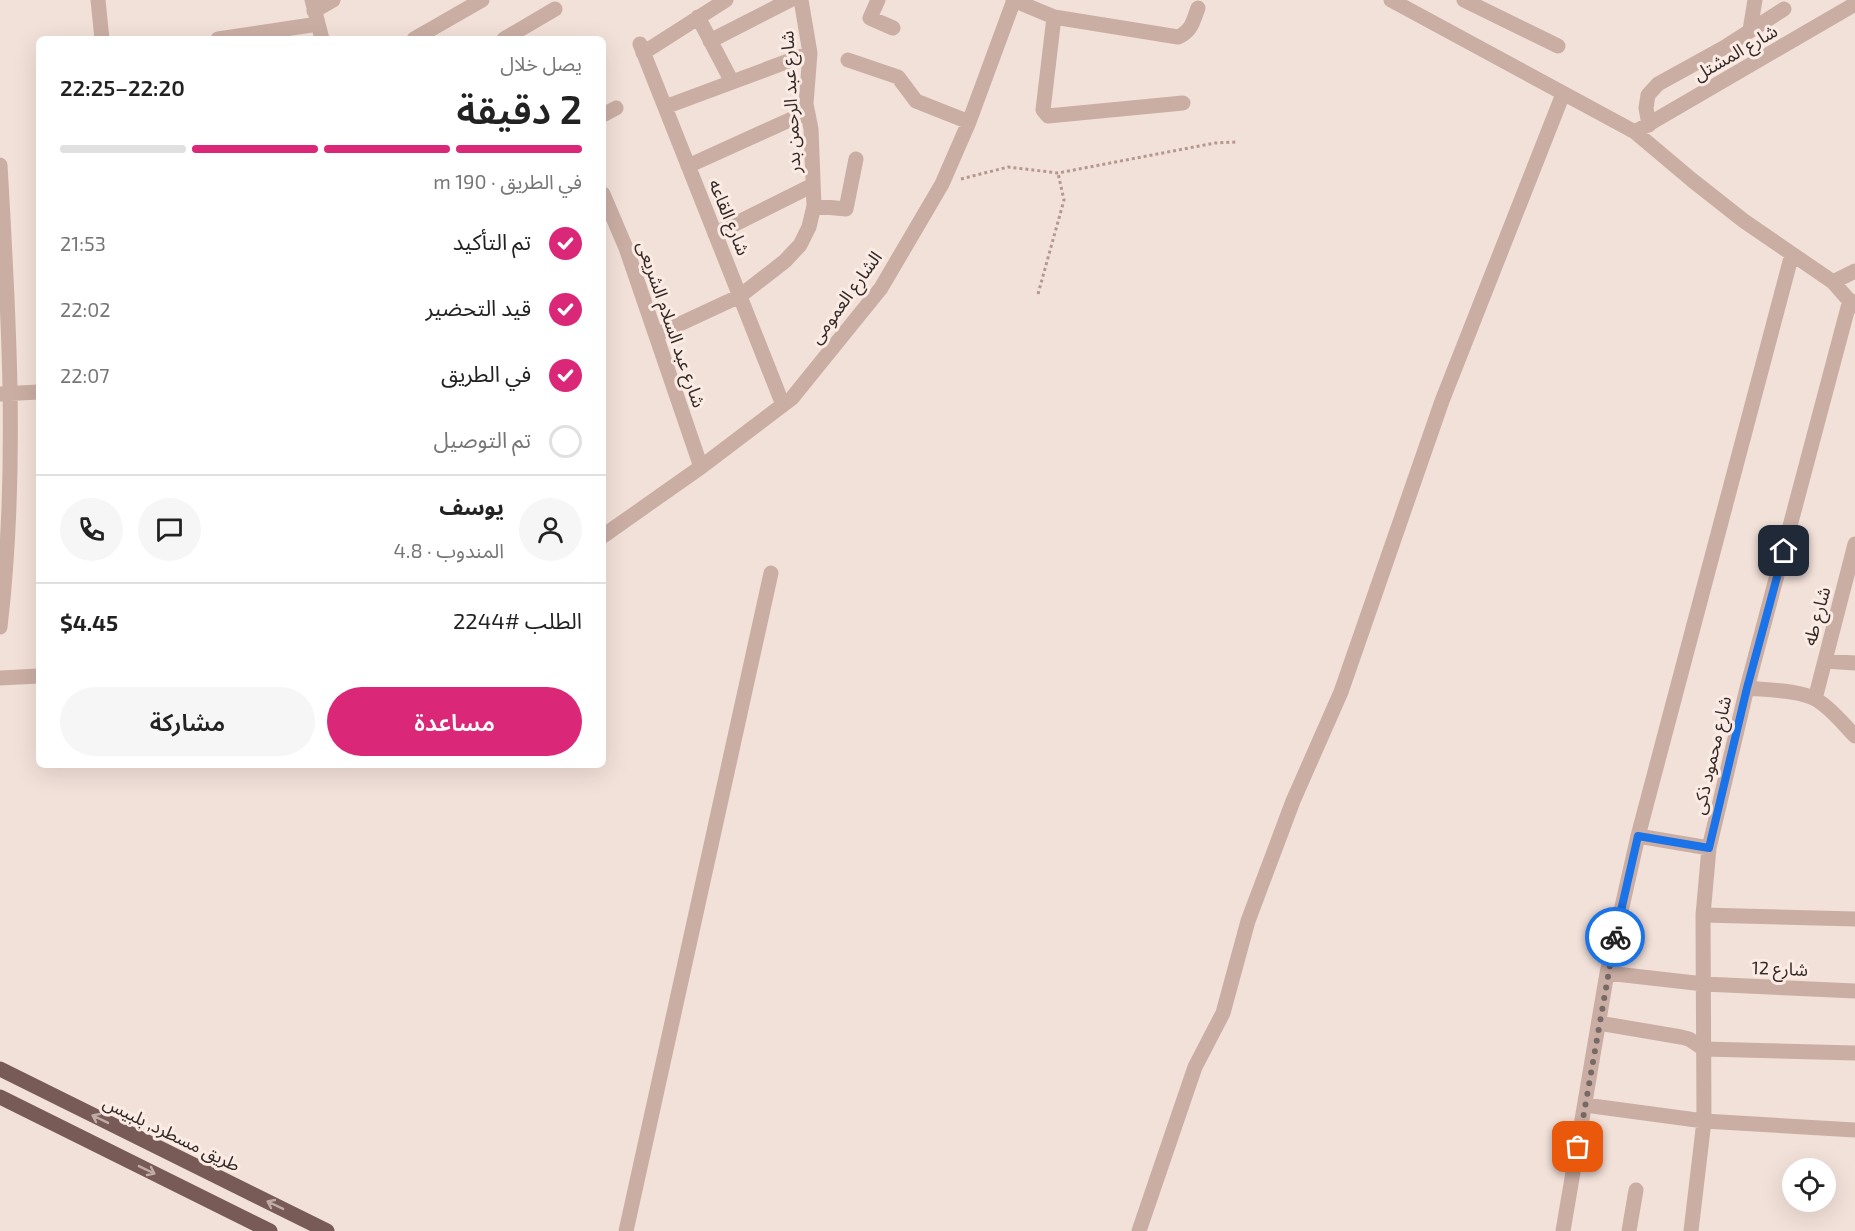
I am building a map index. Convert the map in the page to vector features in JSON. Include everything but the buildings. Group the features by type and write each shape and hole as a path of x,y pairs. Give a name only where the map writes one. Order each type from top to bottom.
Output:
{"main road":[{"name":"طريق مسطرد, بلبيس","path":"0,1069 327,1231"},
{"path":"0,1097 270,1231"}],"street":[{"path":"98,0 102,36"},
{"path":"233,36 316,19 333,0"},
{"path":"419,36 482,0"},
{"path":"726,0 698,17 732,82"},
{"path":"710,41 790,0"},
{"name":"شارع عبد الرحمن بدر","path":"656,335 740,296 785,261 800,245 810,226 814,206 811,129 806,104 810,53 801,0"},
{"path":"878,0 870,18 893,28"},
{"path":"1013,0 1047,10 1178,37 1191,28 1197,8"},
{"name":"الشارع العمومى","path":"606,534 701,467 792,398 881,288 942,184 969,122 1013,0"},
{"path":"1391,0 1635,132 1718,201 1833,282 1853,303"},
{"path":"1464,0 1558,46"},
{"path":"1750,30 1755,0"},
{"name":"شارع المشتل","path":"1635,132 1855,4"},
{"path":"509,36 555,9"},
{"path":"1649,124 1646,108 1648,95 1658,84 1784,9"},
{"path":"1047,10 1043,110 1048,116 1184,103"},
{"name":"شارع القاعه","path":"698,17 641,48 783,405"},
{"path":"665,107 810,53"},
{"path":"849,60 898,77 911,96 922,104 969,122"},
{"path":"1139,1231 1195,1066 1223,1013 1248,921 1293,801 1341,692 1442,401 1563,94"},
{"path":"688,166 807,112"},
{"path":"814,206 846,208 856,159"},
{"path":"0,165 8,545 0,627"},
{"path":"715,234 813,185"},
{"name":"شارع عبد السلام الشريعى","path":"606,201 626,248 701,467"},
{"path":"1563,1231 1607,974 1638,836 1792,254"},
{"path":"1833,282 1855,271"},
{"name":"شارع محمود ذكى","path":"1691,1231 1704,1121 1703,915 1709,848 1747,688 1853,303"},
{"path":"5,394 36,392"},
{"name":"شارع طه","path":"1815,699 1855,544"},
{"path":"626,1231 771,573"},
{"path":"1825,661 1855,663"},
{"path":"0,678 36,676"},
{"path":"1747,688 1798,694 1815,699 1855,736"},
{"path":"1638,836 1709,848"},
{"path":"1703,915 1855,919"},
{"name":"شارع 12","path":"1607,974 1704,984 1855,991"},
{"path":"1599,1023 1681,1037 1689,1039 1704,1049 1855,1053"},
{"path":"1585,1105 1704,1121 1855,1131"},
{"path":"1629,1231 1636,1190"}],"path":[{"path":"942,184 1008,167 1058,172 1215,143 1236,142"},
{"path":"1038,294 1064,200 1058,172"}],"way so far":[{"path":"1578,1147 1615,937"}],"route":[{"path":"1615,937 1638,836 1709,848 1747,688 1784,551"}]}
